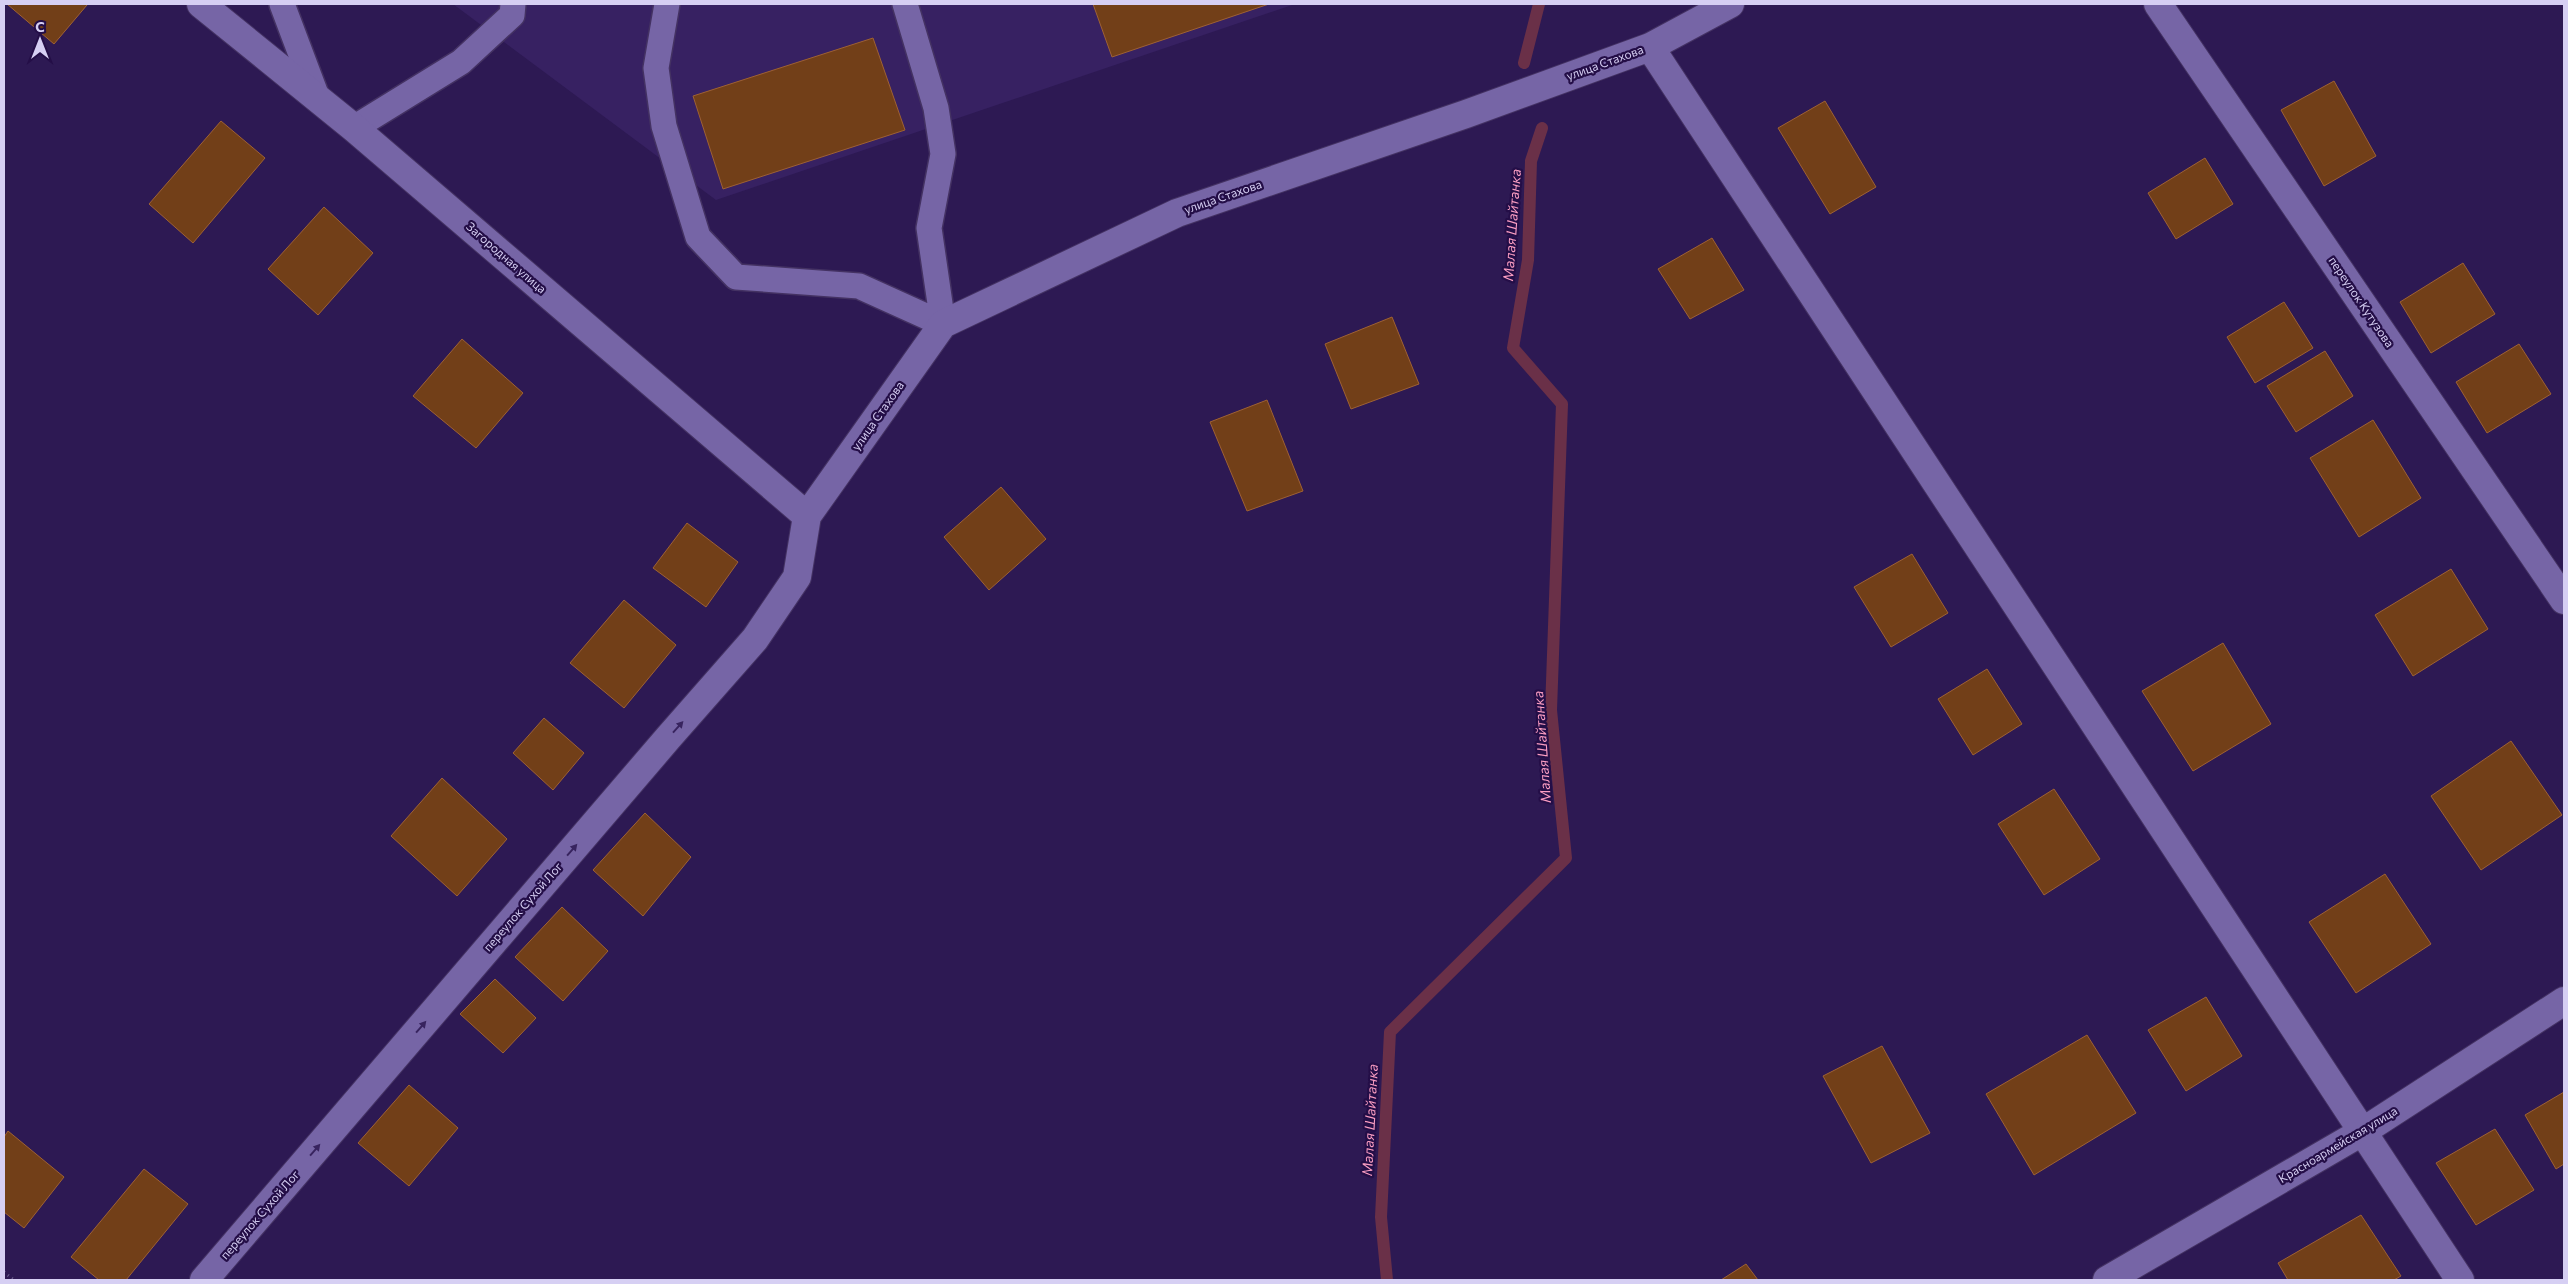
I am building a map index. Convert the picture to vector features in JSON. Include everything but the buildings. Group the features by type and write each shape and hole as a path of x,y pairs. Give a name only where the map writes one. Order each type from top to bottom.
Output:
{"street":[{"name":"Загородная улица","path":"201,4 354,128 807,516"},
{"name":"переулок Кутузова","path":"2158,4 2564,600"},
{"name":"улица Стахова","path":"807,516 944,324 1177,213 1466,114 1650,47 1725,5"},
{"path":"1650,47 2460,1280"},
{"name":"переулок Сухой Лог","path":"204,1280 755,639 796,577 807,516"},
{"name":"Красноармейская улица","path":"2106,1280 2362,1132 2564,1001"}],"lane":[{"path":"282,4 317,97"},
{"path":"354,128 462,62 512,15 513,4"},
{"path":"667,4 656,68 664,126 698,237 736,278 858,286 944,324"},
{"path":"905,4 936,108 944,154 929,228 944,324"}],"path":[{"path":"4,1272 14,1280"}],"shaded area":[{"path":"453,4 1295,4 716,200"}],"waterway":[{"name":"Малая Шайтанка","path":"1524,63 1539,4"},
{"name":"Малая Шайтанка","path":"1387,1280 1381,1217 1390,1032 1566,858 1551,710 1562,404 1513,348 1528,260 1531,161 1542,128"}]}
